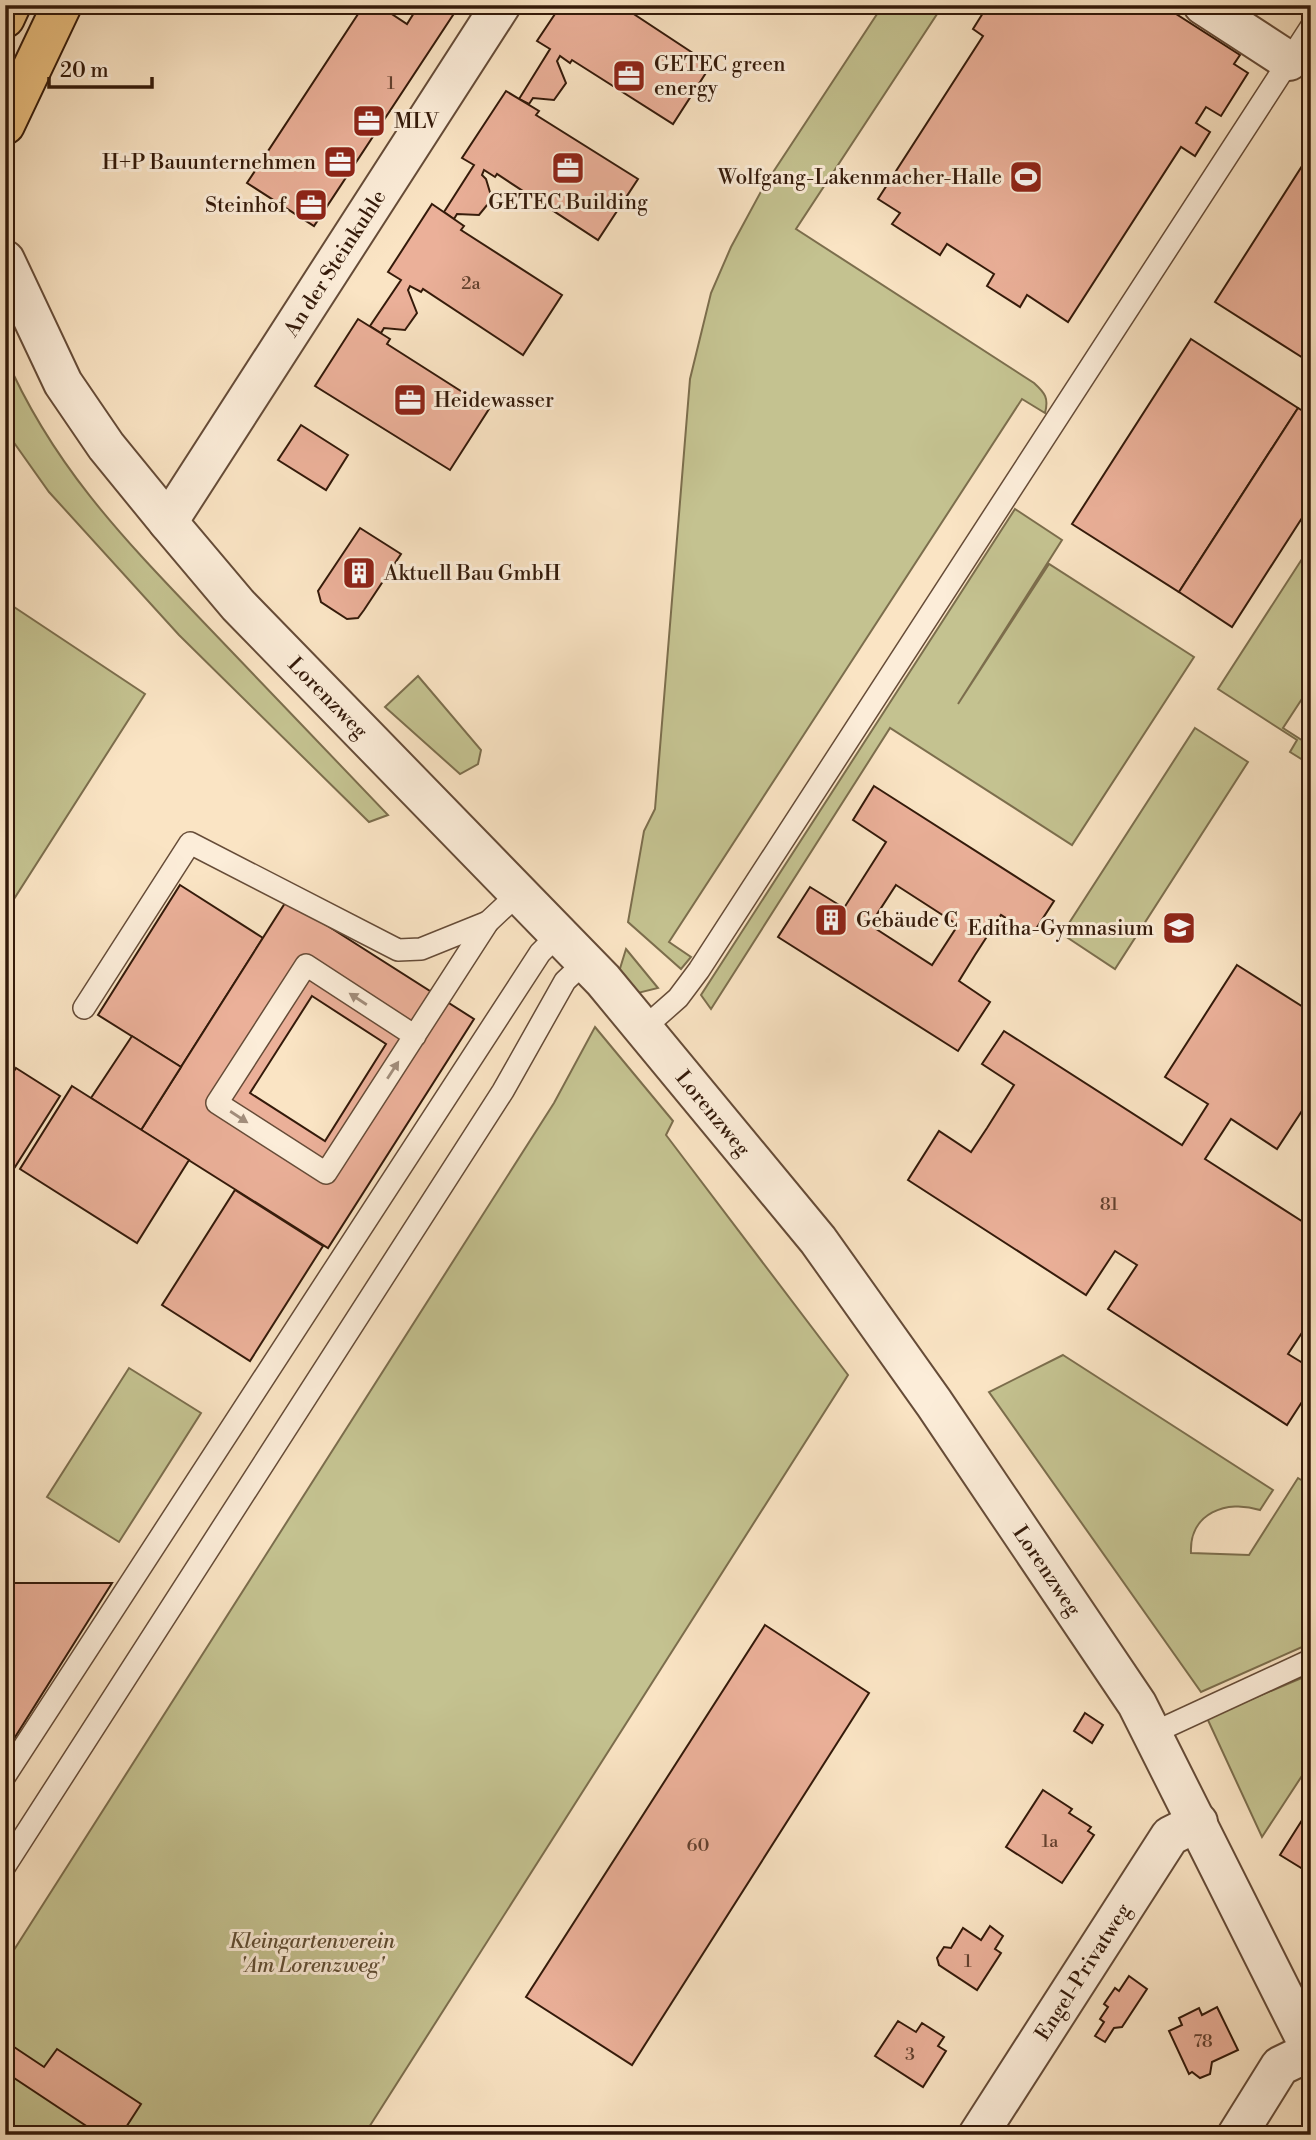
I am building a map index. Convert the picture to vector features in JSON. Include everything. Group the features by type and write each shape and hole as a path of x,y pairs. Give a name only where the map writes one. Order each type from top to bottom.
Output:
{"highway":[{"path":"5,18 11,5"},
{"path":"5,125 62,5"}],"street":[{"name":"An der Steinkuhle","path":"168,522 501,5"},
{"path":"1203,5 1289,61"},
{"name":"Lorenzweg","path":"6,261 63,383 106,446 168,522 238,605 559,934 645,1028 818,1240 1061,1590 1153,1733 1311,2050"},
{"name":"Engel-Privatweg","path":"978,2135 1170,1836 1198,1822"},
{"path":"1237,2135 1280,2066 1311,2050"}],"lane":[{"path":"645,1028 678,998 699,970 1311,27"},
{"path":"84,1008 190,843 398,950 421,949 488,922"},
{"path":"415,1035 306,965 217,1103 326,1173 488,922 519,893"},
{"path":"5,1776 540,953 559,934"},
{"path":"5,1866 503,1091 565,981 585,962"},
{"path":"1153,1733 1311,1660"}],"green space":[{"path":"883,5 943,5 796,229 1034,383 1045,396 1045,413 1022,399 669,942 691,957 681,969 628,922 644,831 655,809 690,379 711,293 731,247 764,186"},
{"path":"5,356 46,434 95,503 151,566 388,815 369,822 179,635 49,492 5,430"},
{"path":"1015,509 1062,540 958,704 1049,564 1194,657 1072,845 890,728 711,1009 701,995"},
{"path":"1302,559 1311,564 1311,685 1283,728 1311,746 1311,765 1290,752 1297,740 1218,689"},
{"path":"5,601 145,694 5,913"},
{"path":"418,676 481,750 478,764 460,774 385,707"},
{"path":"1195,728 1248,762 1115,969 1062,934"},
{"path":"626,949 658,988 634,994 618,975"},
{"name":"Kleingartenverein 'Am Lorenzweg'","path":"595,1027 673,1121 666,1135 848,1375 364,2135 5,2135 5,1964 554,1103"},
{"path":"1063,1355 1273,1490 1260,1510 1235,1506 1212,1512 1196,1528 1191,1553 1249,1555 1298,1478 1311,1486 1311,1643 1201,1692 989,1392"},
{"path":"129,1368 201,1413 119,1542 47,1497"},
{"path":"1311,1674 1311,1762 1262,1837 1207,1718"}],"building":[{"path":"364,5 378,5 407,24 419,5 445,5 455,12 314,226 247,183"},
{"path":"561,5 620,5 711,65 673,124 572,60 570,63 560,56 557,61 566,83 554,100 533,98 529,104 519,99 550,49 537,41"},
{"name":"Wolfgang-Lakenmacher-Halle","path":"988,5 1162,5 1240,55 1234,64 1248,73 1221,116 1206,107 1196,123 1210,132 1195,156 1181,147 1068,322 1027,295 1020,307 987,286 994,274 947,244 940,255 892,224 900,213 878,199 983,36 973,29"},
{"path":"506,91 539,111 536,115 638,179 598,240 497,174 495,177 484,170 482,175 486,179 492,199 479,215 457,214 454,219 444,212 474,165 462,158"},
{"path":"1311,152 1311,363 1215,302"},
{"path":"432,204 464,226 461,230 562,295 523,355 423,289 421,292 410,286 408,290 417,313 405,330 384,328 381,333 370,326 401,280 388,272"},
{"path":"358,319 390,339 387,344 489,409 450,470 315,386"},
{"path":"1191,339 1298,408 1179,592 1072,524"},
{"path":"1298,408 1311,416 1311,504 1232,627 1179,592"},
{"path":"301,425 348,455 326,490 278,460"},
{"name":"Aktuell Bau GmbH","path":"360,528 401,554 358,618 347,619 321,602 318,591"},
{"name":"Gebäude C","path":"874,786 1054,901 1032,935 1001,915 975,955 959,981 990,1002 958,1051 778,937 810,887 844,908 886,842 853,820","holes":["896,885 958,925 932,965 870,925"]},
{"path":"180,885 263,938 181,1067 98,1015"},
{"path":"287,900 474,1019 328,1248 141,1130","holes":["312,996 386,1044 325,1141 250,1093"]},
{"path":"1237,965 1311,1012 1311,1097 1277,1149 1231,1119 1205,1159 1311,1227 1311,1319 1288,1354 1311,1368 1311,1388 1287,1425 1108,1309 1137,1265 1115,1251 1086,1295 908,1180 939,1131 971,1152 987,1128 1014,1085 982,1064 1004,1031 1182,1145 1208,1104 1165,1077"},
{"path":"132,1036 181,1067 141,1130 91,1098"},
{"path":"16,1068 60,1096 15,1167 5,1160 5,1085"},
{"path":"72,1086 189,1160 137,1243 20,1169"},
{"path":"235,1190 323,1246 250,1361 162,1305"},
{"path":"5,1583 112,1583 5,1753"},
{"path":"765,1625 869,1693 632,2065 526,1997"},
{"path":"1085,1713 1103,1725 1092,1743 1074,1731"},
{"path":"1043,1790 1072,1809 1069,1813 1091,1827 1088,1831 1094,1835 1062,1883 1006,1847"},
{"path":"1304,1817 1311,1821 1311,1874 1280,1855"},
{"path":"990,1926 1003,1936 995,1949 1001,1953 977,1990 939,1965 937,1958 944,1947 951,1948 963,1928 981,1940"},
{"path":"1129,1976 1147,1989 1122,2027 1114,2028 1105,2042 1095,2036 1104,2022 1100,2019 1108,2007 1104,2004 1115,1988 1119,1991"},
{"path":"1217,2007 1238,2050 1212,2062 1210,2074 1200,2078 1192,2072 1189,2074 1169,2031 1182,2025 1179,2018 1199,2008 1202,2015"},
{"path":"898,2021 916,2032 922,2023 944,2037 938,2046 946,2051 923,2087 875,2056"},
{"path":"5,2041 44,2067 57,2049 141,2104 121,2135 100,2135 5,2072"}],"place":[{"name":"GETEC green energy","path":"629,76"},
{"name":"MLV","path":"369,121"},
{"name":"H+P Bauunternehmen","path":"340,162"},
{"name":"GETEC Building","path":"568,168"},
{"name":"Wolfgang-Lakenmacher-Halle","path":"1026,177"},
{"name":"Steinhof","path":"311,205"},
{"name":"Heidewasser","path":"410,400"},
{"name":"Aktuell Bau GmbH","path":"359,573"},
{"name":"Gebäude C","path":"831,920"},
{"name":"Editha-Gymnasium","path":"1179,928"}]}
